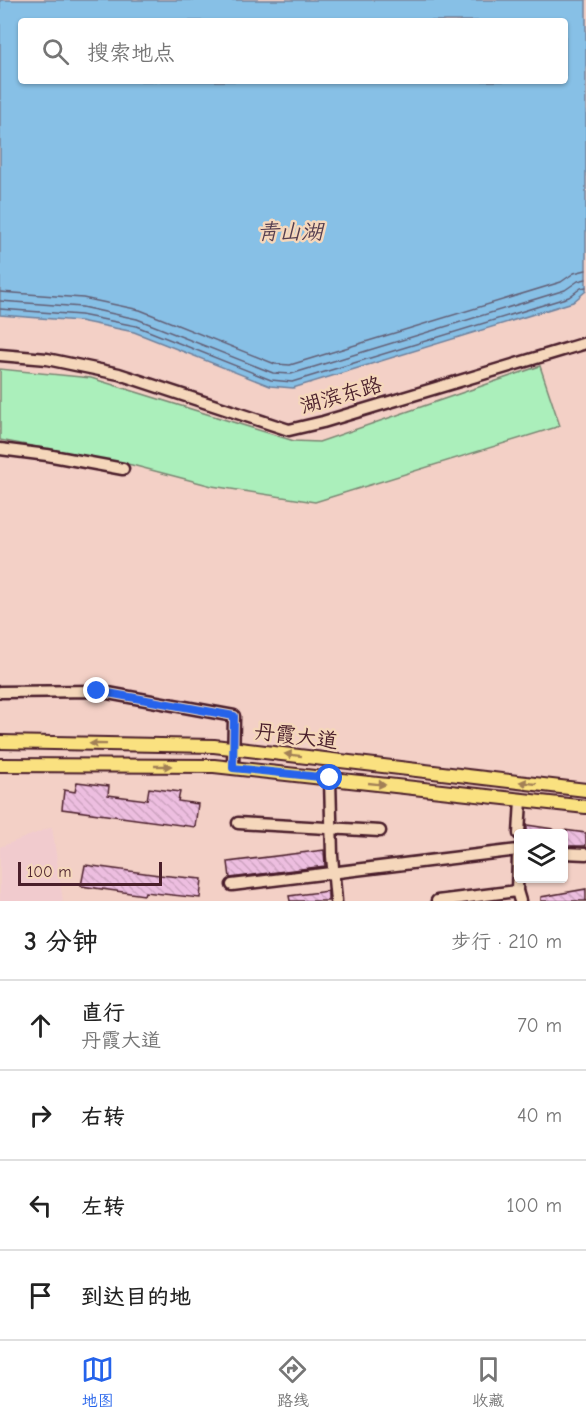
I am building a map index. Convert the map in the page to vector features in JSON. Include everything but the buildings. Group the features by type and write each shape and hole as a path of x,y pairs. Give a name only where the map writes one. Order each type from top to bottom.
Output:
{"main road":[{"name":"丹霞大道","path":"0,742 214,746 586,790"},
{"name":"丹霞大道","path":"0,765 214,766 586,807"}],"street":[{"name":"湖滨东路","path":"0,355 47,359 119,374 289,430 586,343"},
{"path":"0,449 123,469"},
{"path":"0,692 97,691 234,716 233,768"},
{"path":"330,778 336,901"},
{"path":"519,829 521,800"},
{"path":"238,823 380,831"},
{"path":"232,885 514,851"},
{"path":"568,853 586,854"},
{"path":"437,901 519,896"}],"shaded area":[{"path":"52,827 63,901 0,901 0,847"}],"green space":[{"path":"540,366 560,426 315,502 212,486 132,465 0,440 0,369 91,378 294,441 319,442"}],"water":[{"name":"青山湖","path":"0,0 586,0 586,291 573,302 293,388 270,386 134,332 80,321 0,315"}],"route":[{"path":"97,691 234,716 233,768 330,778"}]}
